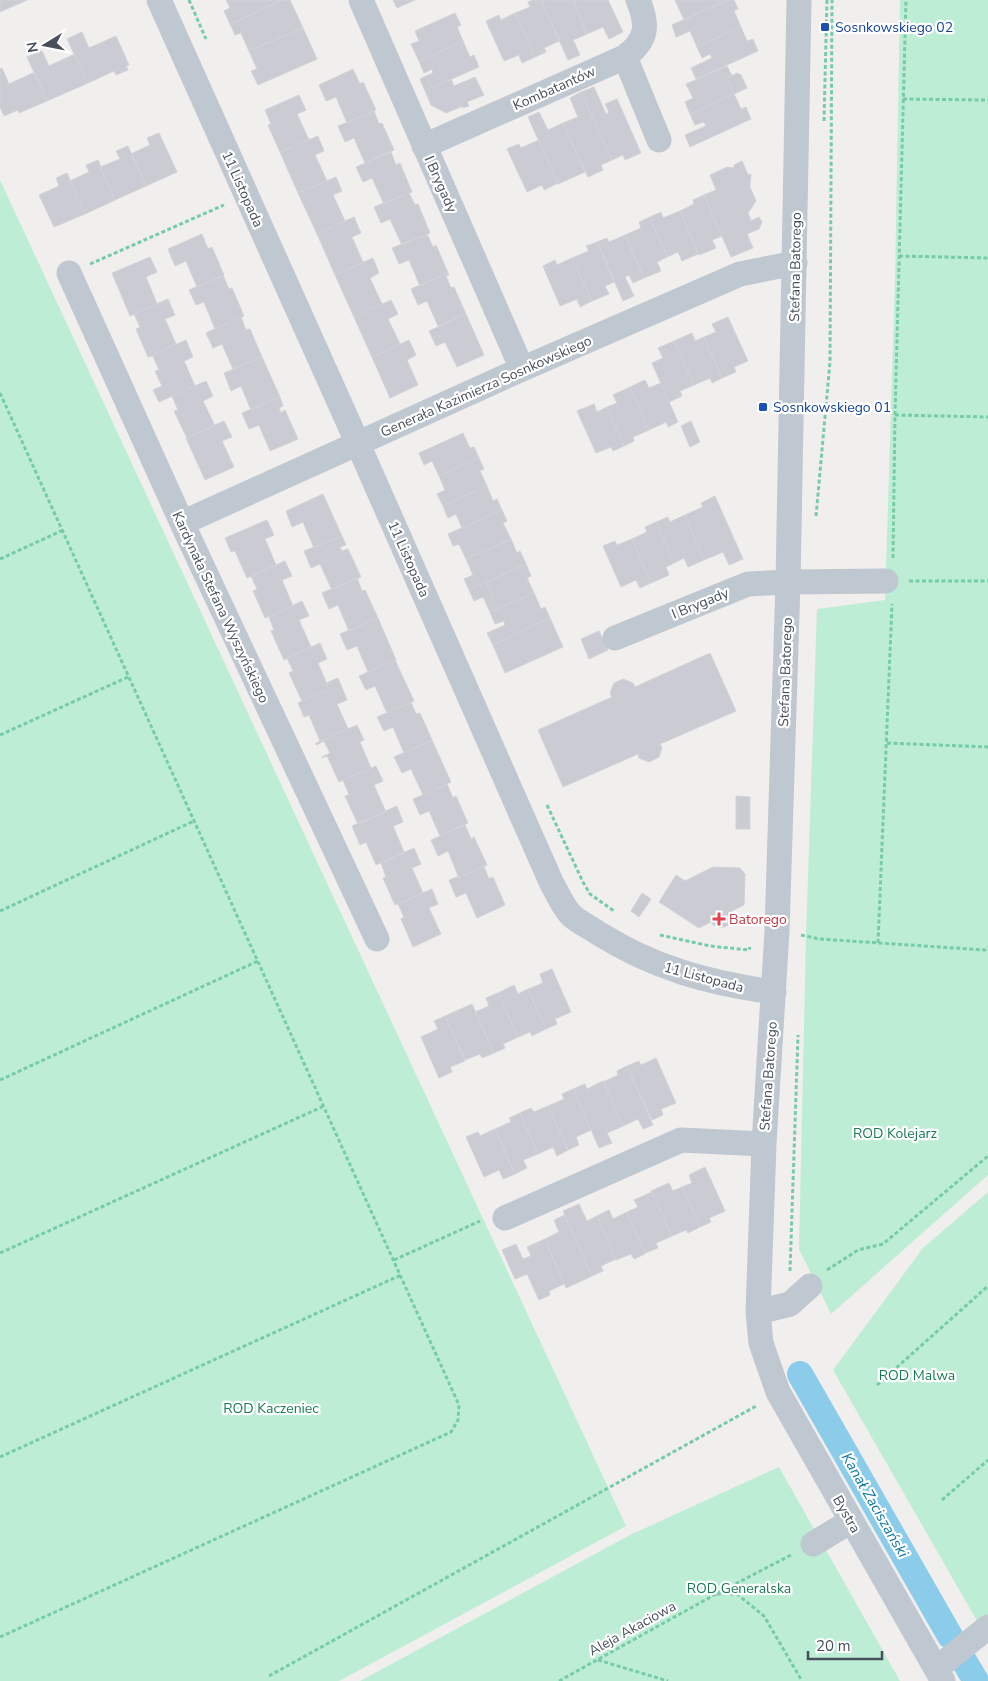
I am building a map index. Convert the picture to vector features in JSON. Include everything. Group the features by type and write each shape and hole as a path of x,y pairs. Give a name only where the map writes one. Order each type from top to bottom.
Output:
{"street":[{"name":"11 Listopada","path":"159,0 552,884 571,916 623,948 654,964 716,982 774,992"},
{"name":"I Brygady","path":"361,0 522,368"},
{"name":"Kombatantów","path":"424,146 625,57 636,48 644,36 644,19 638,0"},
{"name":"Stefana Batorego","path":"761,1343 758,1312 764,1144 774,992 788,582 799,0"},
{"path":"625,57 659,140"},
{"name":"Generała Kazimierza Sosnkowskiego","path":"182,523 522,368 740,274 795,263"},
{"name":"Kardynała Stefana Wyszyńskiego","path":"69,274 182,523 377,938"},
{"name":"I Brygady","path":"615,638 748,584 890,581"},
{"path":"505,1218 681,1140 764,1144"},
{"path":"758,1312 790,1304 810,1286"},
{"name":"Bystra","path":"761,1343 778,1392 939,1675"},
{"path":"813,1544 851,1521"},
{"path":"939,1675 988,1627"}],"path":[{"path":"189,0 207,41"},
{"path":"878,943 887,743 906,0"},
{"path":"903,99 988,100"},
{"path":"69,274 232,201"},
{"path":"899,256 988,258"},
{"path":"0,393 459,1405 458,1420 451,1432 0,1637"},
{"path":"895,415 988,417"},
{"path":"0,559 61,531"},
{"path":"890,581 988,581"},
{"path":"0,735 128,677"},
{"path":"887,743 988,747"},
{"path":"546,802 590,894 619,915"},
{"path":"0,911 194,821"},
{"path":"776,931 819,939 985,950 988,947"},
{"path":"654,932 662,936 710,946 749,950"},
{"path":"0,1080 258,961"},
{"path":"0,1254 324,1106"},
{"path":"810,1286 818,1276 858,1250 883,1244 988,1156"},
{"path":"394,1260 486,1219 505,1218"},
{"path":"0,1458 401,1275"},
{"path":"878,1385 988,1286"},
{"path":"269,1676 778,1392"},
{"path":"942,1500 988,1460"},
{"name":"Aleja Akaciowa","path":"559,1681 716,1594 813,1544"},
{"path":"716,1594 737,1594 764,1616 802,1681"},
{"path":"598,1660 668,1681"}],"green space":[{"name":"ROD Kolejarz","path":"900,0 988,0 988,1175 831,1314 799,1249 806,936 817,609 885,600 895,281"},
{"name":"ROD Kaczeniec","path":"0,180 626,1526 339,1681 0,1681"},
{"name":"ROD Malwa","path":"988,1192 988,1640 833,1370 923,1248"},
{"name":"ROD Generalska","path":"779,1467 900,1681 360,1681 630,1535"}],"building":[{"path":"0,0 27,0 0,12"},
{"path":"226,0 283,0 230,24 224,11 230,8"},
{"path":"283,0 290,0 303,28 249,51 241,33 235,35 230,24"},
{"path":"393,0 415,0 397,8"},
{"path":"541,0 559,41 544,48 546,52 535,57 515,13 530,7 528,2"},
{"path":"541,0 573,0 587,34 573,40 580,55 568,60"},
{"path":"573,0 608,0 623,32 609,39 603,27 587,34"},
{"path":"675,0 728,0 684,20"},
{"path":"728,0 734,0 738,9 734,11 741,27 697,47 690,31 676,37 672,25"},
{"path":"455,13 461,25 457,27 463,41 419,61 411,44 419,41 415,31"},
{"path":"515,13 535,57 522,63 519,55 504,61 486,21 499,15 501,20"},
{"path":"741,27 747,41 753,39 758,51 696,79 691,68 712,58 710,54 702,58 697,47"},
{"path":"303,28 317,59 258,85 251,71 257,69 249,51"},
{"path":"82,32 89,48 116,36 129,65 126,66 128,70 116,75 114,71 88,83 67,39"},
{"path":"463,41 470,57 474,55 479,67 431,88 426,76 433,73 432,69 424,73 419,61"},
{"path":"42,51 49,66 75,54 88,83 47,101 27,57"},
{"path":"727,66 732,76 727,78 734,94 690,114 685,102 693,98 686,84"},
{"path":"2,68 9,84 35,72 47,101 19,113 18,110 4,116 0,107 0,69"},
{"path":"353,69 360,84 363,82 376,110 347,123 336,97 326,101 319,85"},
{"path":"737,73 741,75 747,88 734,94 727,78"},
{"path":"426,76 431,88 451,79 454,86 475,77 484,95 467,102 469,106 463,108 463,106 446,113 431,105 420,79"},
{"path":"594,87 606,114 609,112 605,104 617,99 641,153 625,160 623,155 612,160 581,92"},
{"path":"581,92 612,160 601,165 603,170 588,177 563,123 578,117 570,98"},
{"path":"734,94 741,109 746,107 751,119 690,147 685,135 706,126 704,122 695,125 690,114"},
{"path":"299,95 306,110 297,114 309,140 280,152 268,125 271,124 265,110"},
{"path":"374,111 379,124 382,123 394,150 365,163 354,138 345,142 338,126"},
{"path":"539,112 548,130 563,123 585,172 558,184 528,117"},
{"path":"159,133 177,172 146,186 131,154 150,145 147,138"},
{"path":"318,136 324,151 315,155 327,181 298,193 280,152"},
{"path":"539,140 558,183 544,190 542,185 527,192 507,149 519,144 521,148"},
{"path":"128,146 146,186 115,200 100,167 120,159 116,151"},
{"path":"391,152 396,165 400,163 412,192 384,204 372,178 363,182 356,167"},
{"path":"98,160 115,200 85,214 70,181 89,172 86,165"},
{"path":"742,161 748,175 751,174 750,187 756,201 748,213 751,221 759,217 762,222 759,229 747,234 753,248 731,257 704,195 716,190 710,175 727,167 734,168 734,165"},
{"path":"67,173 85,214 54,227 39,195 59,186 56,178"},
{"path":"336,177 342,191 333,195 345,221 317,234 298,193"},
{"path":"409,193 415,205 418,204 430,233 402,245 390,219 381,223 374,207"},
{"path":"704,195 722,236 712,240 716,248 699,255 680,211 694,204 693,200"},
{"path":"680,211 698,254 682,261 678,252 667,257 650,217 661,212 663,218"},
{"path":"354,217 361,233 352,237 363,262 335,275 317,234"},
{"path":"650,217 667,257 657,262 661,271 644,278 625,235 641,228 639,222"},
{"path":"202,234 208,249 212,247 224,275 197,287 186,261 175,266 168,249"},
{"path":"427,234 433,247 436,245 448,273 420,286 409,260 399,264 392,248"},
{"path":"625,235 644,278 633,283 629,275 625,277 634,296 623,301 597,242 607,238 609,242"},
{"path":"597,242 614,282 605,286 609,294 592,301 572,258 589,251 586,246"},
{"path":"150,257 157,272 146,277 157,304 130,316 112,273"},
{"path":"373,258 379,273 370,278 382,304 354,317 335,275"},
{"path":"572,258 592,301 580,307 577,299 560,306 543,266 555,260 557,265"},
{"path":"448,273 449,275 446,276 451,288 454,287 466,314 438,326 427,301 418,305 411,289"},
{"path":"223,275 229,289 232,288 244,316 215,329 204,302 196,305 189,290"},
{"path":"168,299 175,315 165,319 176,344 148,357 136,329 140,327 134,314"},
{"path":"391,300 398,314 388,319 400,344 372,357 354,317"},
{"path":"466,314 484,355 457,367 445,342 436,346 429,331"},
{"path":"241,317 246,330 250,329 262,357 233,369 222,344 213,348 206,333"},
{"path":"728,317 748,361 734,367 736,372 722,378 704,337 716,332 712,324"},
{"path":"692,333 695,341 704,337 722,378 712,383 710,378 694,385 674,341"},
{"path":"186,340 193,357 184,361 195,386 159,402 153,390 162,386 155,371 159,370 153,356 148,357"},
{"path":"409,340 416,355 407,360 418,385 390,398 372,357"},
{"path":"674,341 694,385 680,391 682,396 669,402 652,363 663,358 658,348"},
{"path":"262,357 280,397 251,410 241,386 231,391 224,373"},
{"path":"645,380 649,388 661,383 678,422 668,427 666,422 649,430 630,387"},
{"path":"206,381 213,396 203,401 215,426 187,438 174,411 178,410 172,396"},
{"path":"630,387 649,430 633,437 634,441 624,446 607,407 617,403 613,395"},
{"path":"280,397 283,406 279,408 281,413 285,410 298,439 270,451 259,425 249,429 242,413"},
{"path":"594,404 597,412 607,407 624,446 613,451 611,447 596,453 577,411"},
{"path":"224,421 232,437 222,441 234,467 205,480 186,438"},
{"path":"691,421 700,442 690,447 681,426"},
{"path":"463,433 470,448 474,447 479,458 439,476 432,461 424,465 419,453"},
{"path":"479,458 484,469 480,471 487,486 443,506 437,494 445,490 439,476"},
{"path":"487,486 493,501 497,499 502,510 462,528 456,514 448,518 443,506"},
{"path":"323,494 342,536 314,548 303,522 292,527 286,511"},
{"path":"715,496 743,559 729,565 723,552 704,560 685,515 703,507 701,503"},
{"path":"502,510 507,521 503,523 511,539 466,559 459,544 453,546 448,534"},
{"path":"685,515 704,560 688,567 684,558 674,563 656,522 668,517 670,522"},
{"path":"267,520 274,535 265,539 276,565 247,578 235,551 231,552 225,538"},
{"path":"656,522 674,563 666,567 669,575 651,583 632,539 647,532 645,527"},
{"path":"342,536 346,545 340,547 342,551 348,549 361,577 332,590 320,564 311,568 304,551"},
{"path":"511,539 517,553 520,551 526,564 469,590 464,579 473,575 466,559"},
{"path":"632,539 651,583 640,588 636,580 621,587 603,546 615,541 617,545"},
{"path":"285,561 292,576 282,580 293,606 265,618 253,591 257,589 251,576"},
{"path":"526,564 531,576 527,578 534,593 490,612 485,601 493,597 486,582"},
{"path":"357,578 362,591 365,590 378,618 349,631 338,605 329,609 322,593"},
{"path":"486,582 493,597 485,601 483,597 474,601 469,590"},
{"path":"534,593 541,609 545,607 550,618 493,645 487,633 505,625 504,621 495,624 490,612"},
{"path":"302,601 309,616 299,620 311,647 284,660 271,631 274,630 269,617"},
{"path":"378,618 396,660 368,672 357,646 347,650 340,634"},
{"path":"550,618 563,647 505,673 493,645"},
{"path":"599,631 608,650 589,659 581,639"},
{"path":"320,643 327,659 318,663 329,689 302,701 289,673 293,671 287,658"},
{"path":"710,653 736,711 660,744 662,748 659,757 649,762 639,758 638,754 563,787 538,730 612,697 610,693 614,683 623,679 633,683 635,687"},
{"path":"395,660 414,701 387,713 375,686 366,690 359,676"},
{"path":"338,678 347,700 337,704 348,729 320,741 309,715 304,717 298,703 329,689 326,683"},
{"path":"411,702 416,714 420,713 432,740 404,753 393,727 384,731 377,717"},
{"path":"357,725 364,740 360,742 371,768 339,782 327,756 322,758 330,753 324,741 316,745 316,743"},
{"path":"432,740 451,782 423,795 411,769 402,773 394,757"},
{"path":"376,766 383,781 374,785 386,812 358,824 345,796 349,795 343,780"},
{"path":"447,784 453,798 456,796 468,823 440,836 429,811 420,815 413,799"},
{"path":"736,796 750,797 750,829 736,829"},
{"path":"397,806 403,822 393,826 404,852 376,865 366,842 360,845 352,826"},
{"path":"465,825 471,839 474,837 487,865 459,878 448,851 438,856 431,840"},
{"path":"414,848 421,864 412,868 423,893 395,905 383,878 386,877 381,863"},
{"path":"484,867 489,879 493,877 505,905 477,918 466,893 456,897 449,880"},
{"path":"713,867 740,868 745,874 744,905 732,911 734,914 731,924 722,928 713,925 711,922 699,928 659,902 676,875 685,881"},
{"path":"432,889 438,904 429,908 441,934 413,947 401,919 404,917 398,904"},
{"path":"642,893 651,899 639,917 631,911"},
{"path":"552,969 571,1012 555,1019 557,1024 546,1029 528,989 543,983 540,974"},
{"path":"514,985 518,994 528,989 546,1029 532,1036 530,1032 518,1037 498,993"},
{"path":"498,993 518,1037 503,1044 505,1048 494,1053 475,1012 489,1006 486,998"},
{"path":"472,1004 494,1053 482,1058 480,1054 465,1060 445,1016"},
{"path":"445,1016 465,1061 450,1067 452,1072 439,1078 421,1037 438,1029 434,1021"},
{"path":"656,1058 676,1103 661,1109 663,1115 652,1120 627,1066 639,1061 641,1065"},
{"path":"627,1066 653,1125 643,1129 638,1119 623,1126 603,1082 618,1075 617,1071"},
{"path":"603,1081 623,1126 607,1133 612,1143 599,1148 573,1089 585,1084 587,1089"},
{"path":"573,1089 591,1130 576,1137 579,1145 568,1150 548,1106 564,1099 562,1094"},
{"path":"548,1106 568,1150 557,1156 553,1147 538,1154 520,1113 531,1108 534,1112"},
{"path":"520,1113 538,1154 523,1160 527,1168 515,1174 495,1129 511,1122 509,1118"},
{"path":"495,1129 515,1174 503,1179 499,1170 484,1177 466,1137 478,1132 480,1136"},
{"path":"705,1167 725,1211 709,1218 711,1222 700,1227 682,1187 692,1183 689,1175"},
{"path":"669,1183 673,1191 682,1187 700,1227 688,1233 686,1230 672,1236 651,1191"},
{"path":"652,1192 672,1236 656,1243 658,1248 645,1253 627,1212 638,1207 634,1200"},
{"path":"579,1204 587,1221 597,1216 616,1259 601,1266 603,1271 592,1276 563,1211"},
{"path":"609,1210 613,1219 627,1212 645,1254 634,1259 631,1254 616,1260 597,1216"},
{"path":"565,1215 592,1276 566,1288 545,1239 559,1232 554,1220"},
{"path":"545,1239 564,1284 549,1291 550,1295 539,1300 527,1274 515,1279 502,1250 516,1244 523,1259 531,1256 527,1247"}],"waterway":[{"name":"Kanał Zaciszański","path":"800,1374 950,1636"},
{"name":"Kanał Zaciszański","path":"964,1661 976,1681"}],"place":[{"name":"Sosnkowskiego 02","path":"825,27"},
{"name":"Sosnkowskiego 01","path":"763,407"},
{"name":"Batorego","path":"719,919"}]}
